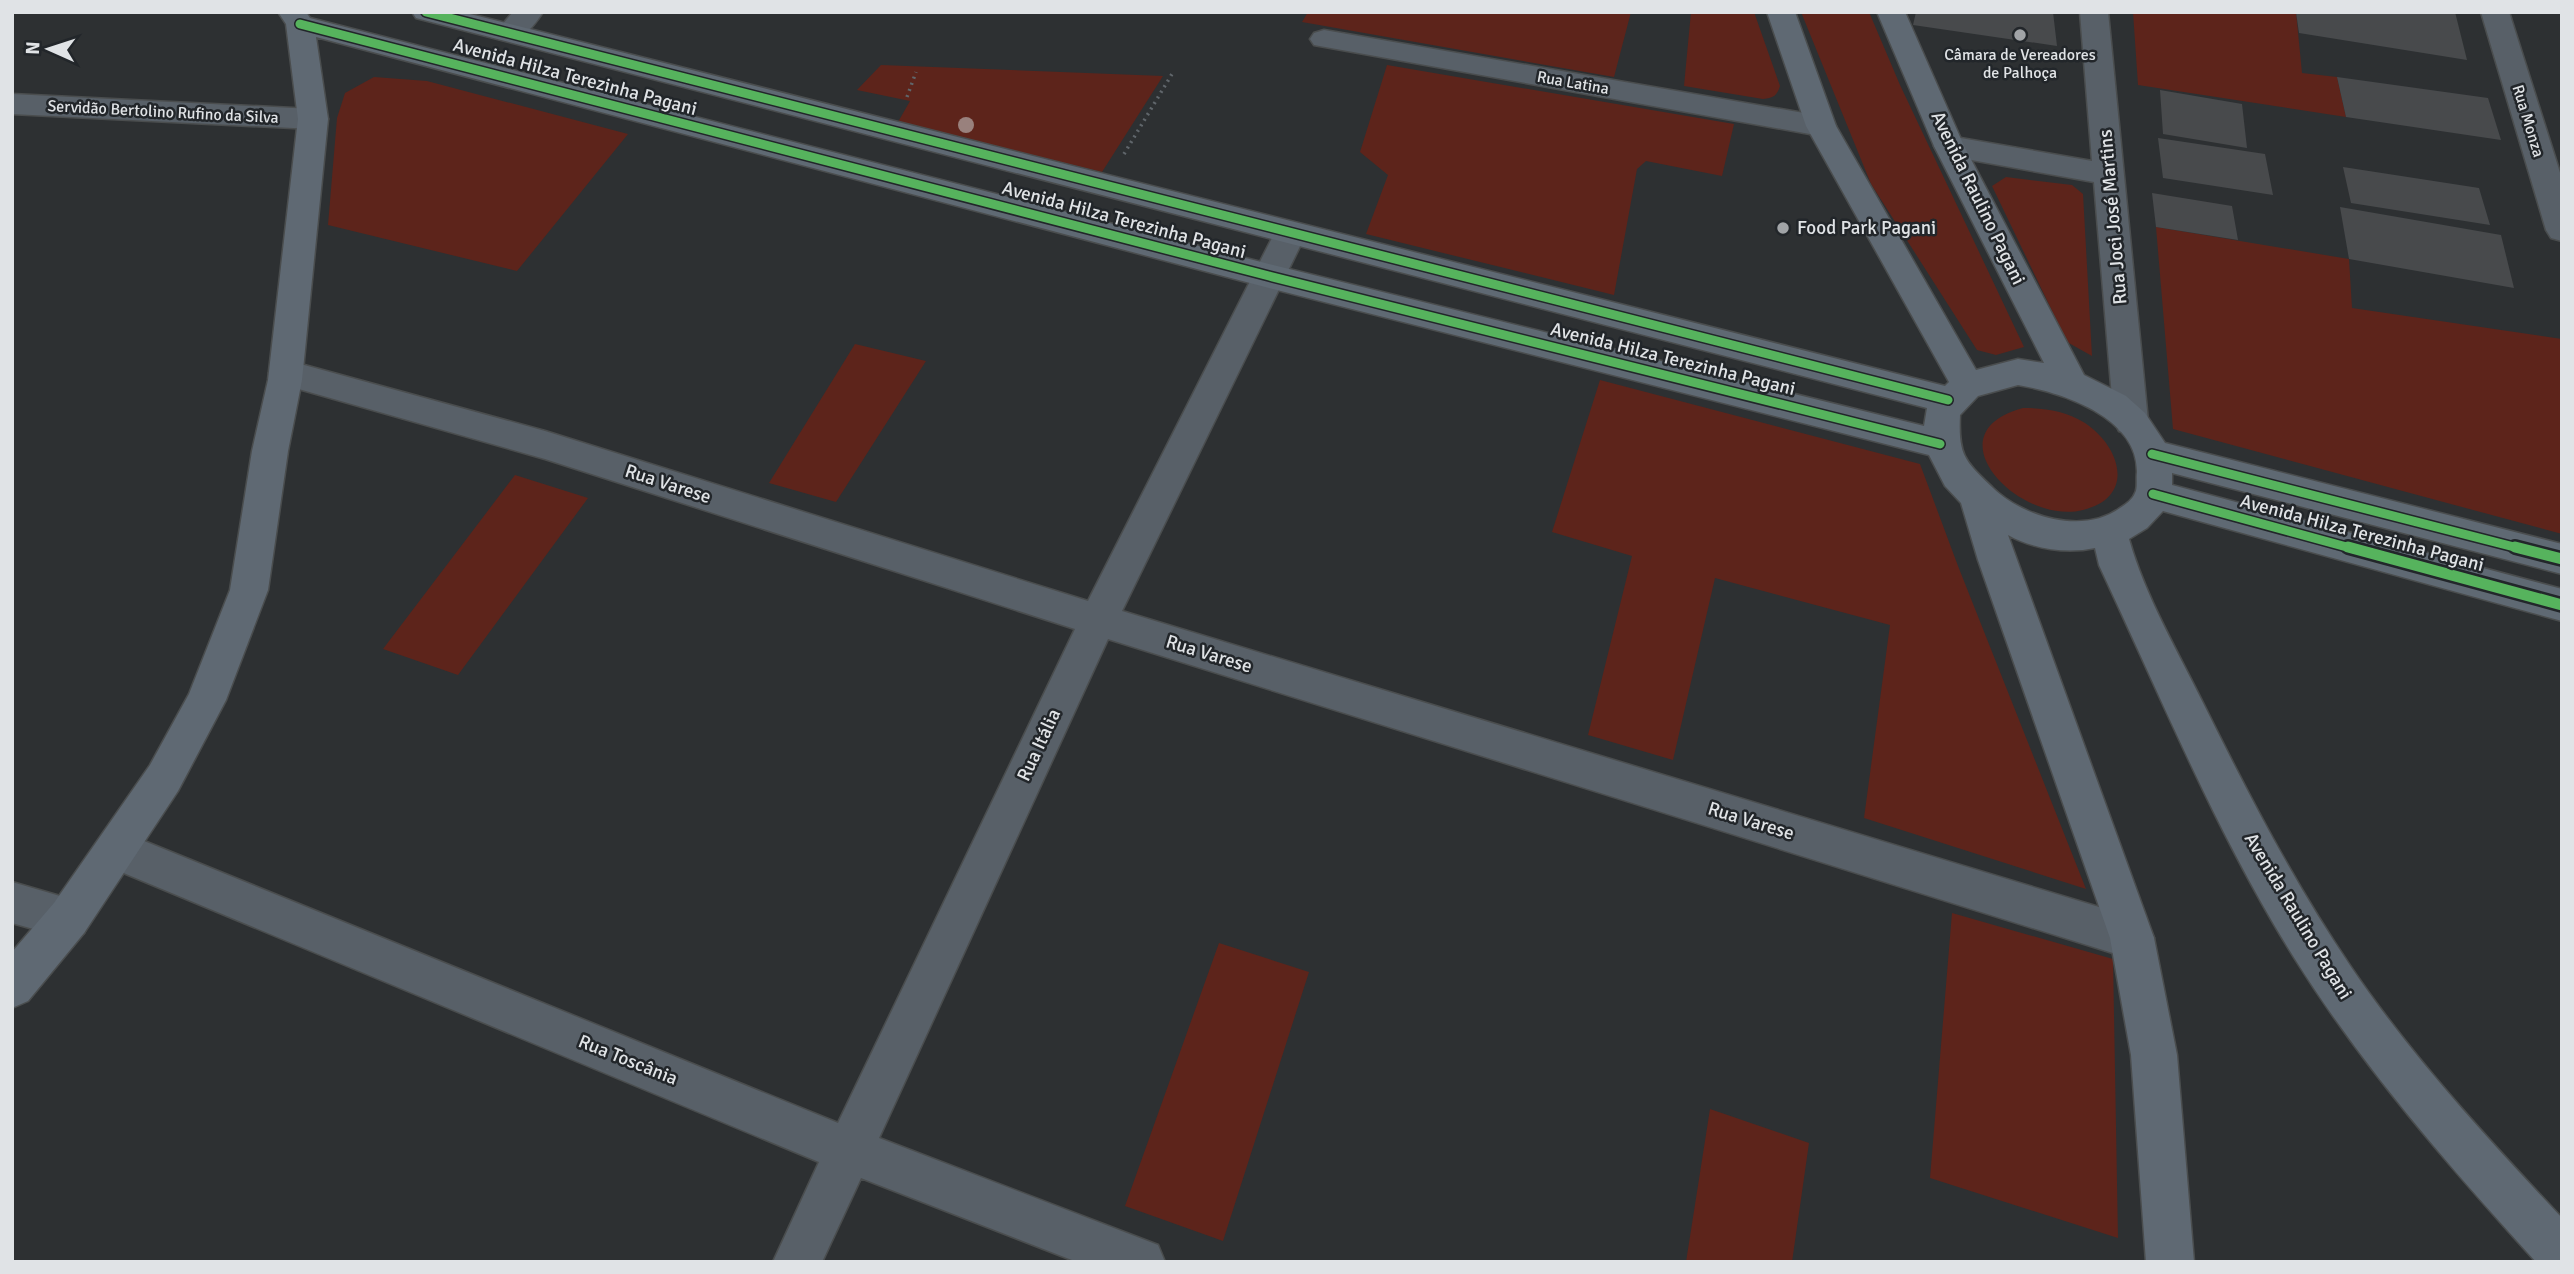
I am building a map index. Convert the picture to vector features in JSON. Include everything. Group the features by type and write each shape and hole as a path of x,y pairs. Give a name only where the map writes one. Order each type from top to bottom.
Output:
{"main road":[{"path":"12,985 69,918 164,778 206,700 234,632 249,590 270,451 286,373 313,119 296,18 366,12"},
{"name":"Avenida Hilza Terezinha Pagani","path":"426,12 519,23 1105,187 1290,234 1957,392"},
{"path":"1781,12 1821,126 1957,392"},
{"name":"Avenida Raulino Pagani","path":"1891,12 1949,146 2070,381"},
{"name":"Avenida Hilza Terezinha Pagani","path":"296,18 1269,276 1940,444"},
{"path":"1994,374 2044,374 2070,381 2114,405 2131,421 2152,454 2155,474 2153,494 2145,508 2130,522 2109,532 2084,536 2057,534 2029,528 2002,516 1960,482 1946,461 1940,444 1940,421 1957,392 1994,374"},
{"name":"Avenida Hilza Terezinha Pagani","path":"2152,454 2562,559"},
{"name":"Avenida Hilza Terezinha Pagani","path":"2153,494 2562,605"},
{"path":"1979,500 1997,561 2132,938 2154,1055 2165,1163 2170,1262"},
{"name":"Avenida Raulino Pagani","path":"2109,532 2118,565 2223,787 2262,864 2311,944 2368,1028 2439,1117 2562,1254"}],"street":[{"name":"Rua Joci José Martins","path":"2094,12 2131,421"},
{"name":"Rua Monza","path":"2495,12 2562,230"},
{"name":"Rua Latina","path":"1324,39 1821,126"},
{"name":"Servidão Bertolino Rufino da Silva","path":"12,104 313,119"},
{"path":"1949,146 2109,174"},
{"name":"Rua Itália","path":"797,1262 1098,620 1290,234"},
{"name":"Rua Varese","path":"286,373 558,449 1098,620 2132,938"},
{"name":"Rua Toscânia","path":"117,850 848,1150 1142,1262"},
{"path":"12,902 69,918"}],"path":[{"path":"1105,187 1172,74"}],"shaded area":[{"path":"1308,12 1631,12 1614,77 1302,22"},
{"path":"1691,12 1754,12 1780,86 1776,94 1763,99 1684,86"},
{"path":"1801,12 1869,12 1900,85 2024,347 1996,355 1977,350 1871,184"},
{"path":"2133,12 2296,12 2302,73 2337,77 2346,117 2138,85"},
{"path":"881,65 1163,76 1102,172 898,122 910,101 857,90"},
{"path":"1387,65 1734,124 1722,176 1646,161 1637,169 1614,295 1366,234 1388,175 1360,152"},
{"path":"374,77 427,81 628,134 517,271 328,225 337,118 345,93"},
{"path":"2006,177 2072,185 2083,194 2092,356 2067,342 1992,186"},
{"path":"2156,227 2349,259 2352,308 2562,339 2562,534 2173,429"},
{"path":"855,344 926,361 836,502 769,483"},
{"path":"1600,380 1920,464 2086,889 1864,818 1890,625 1715,578 1673,760 1588,735 1632,556 1552,532"},
{"path":"2023,408 2063,413 2078,419 2097,433 2107,445 2114,458 2116,483 2111,494 2100,504 2083,510 2058,511 2034,504 2012,491 1994,474 1984,455 1984,437 1996,420"},
{"path":"515,475 588,498 458,675 383,649"},
{"path":"1952,913 2113,959 2118,1238 1930,1178"},
{"path":"1219,943 1309,972 1223,1241 1125,1206"},
{"path":"1710,1109 1809,1143 1792,1262 1686,1262"}],"building":[{"name":"Câmara de Vereadores de Palhoça","path":"1916,12 2053,12 2057,46 1913,25"},
{"path":"2296,12 2455,12 2467,60 2299,33"},
{"path":"2337,77 2488,98 2501,140 2346,117"},
{"path":"2160,90 2242,104 2247,148 2163,134"},
{"path":"2158,138 2265,154 2273,195 2163,178"},
{"path":"2343,167 2479,188 2490,225 2351,203"},
{"path":"2152,193 2232,206 2238,240 2156,227"},
{"path":"2340,207 2501,235 2514,288 2349,259"}],"cycle path":[{"path":"426,12 1948,400"},
{"path":"300,24 1269,276 1940,444"},
{"path":"2152,454 2562,559"},
{"path":"2153,494 2562,605"}],"place":[{"name":"Câmara de Vereadores de Palhoça","path":"2020,35"},
{"name":"Food Park Pagani","path":"1783,228"}]}
